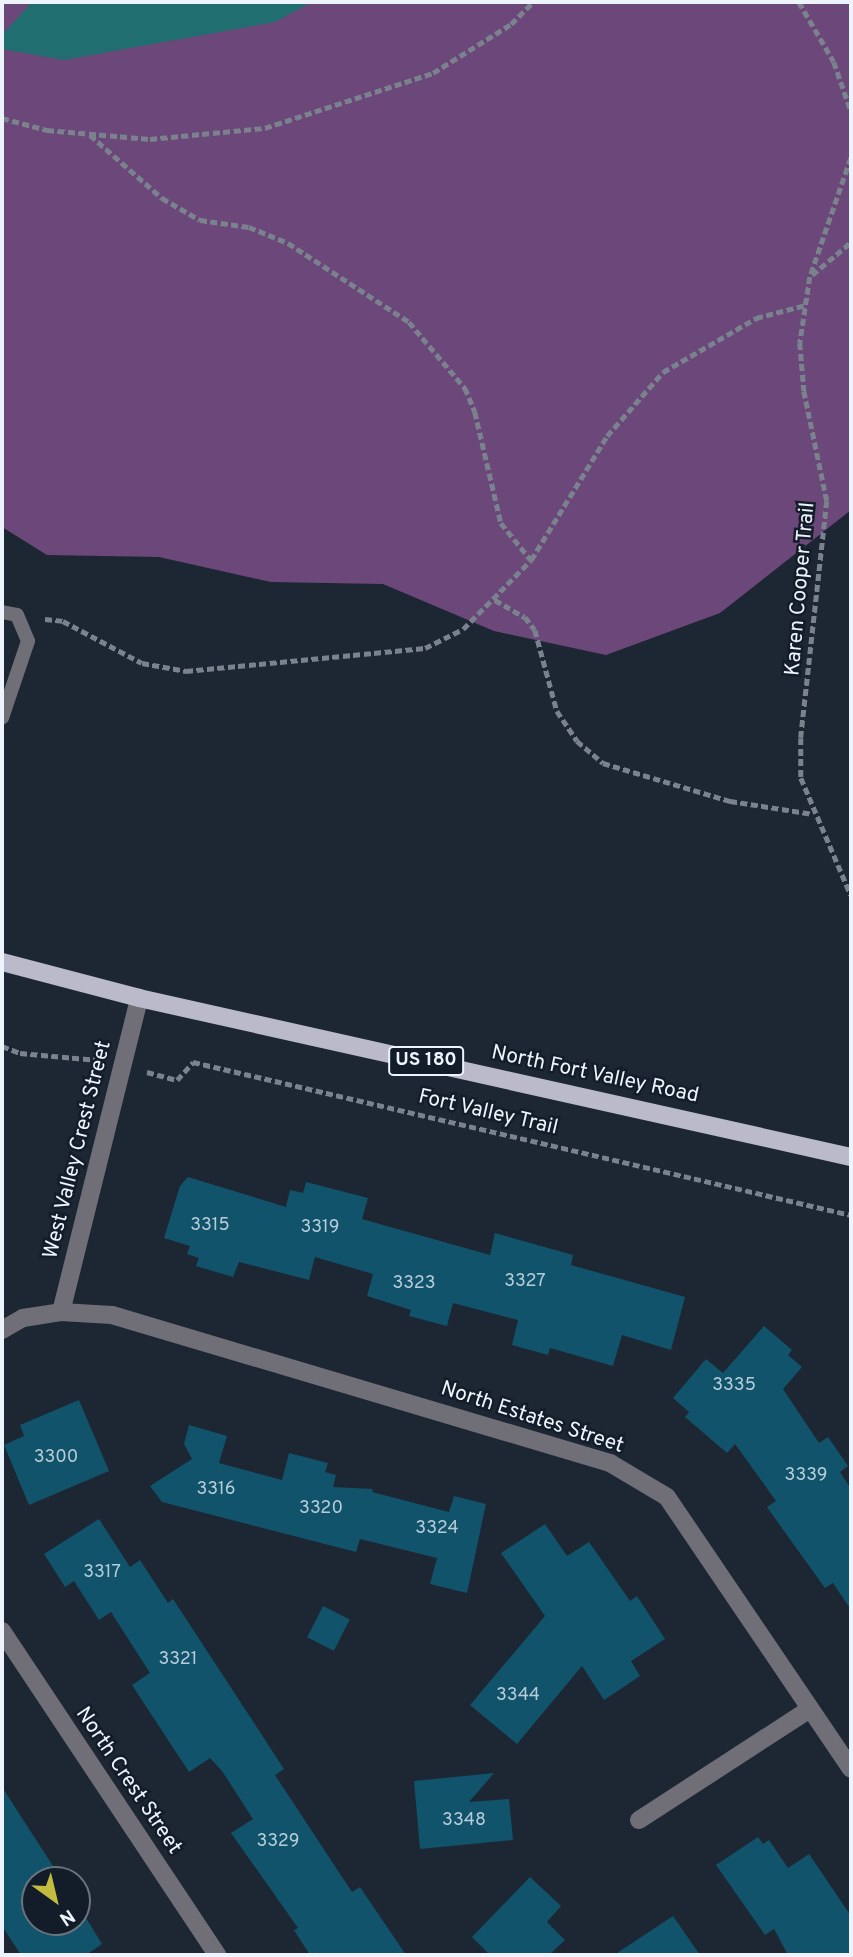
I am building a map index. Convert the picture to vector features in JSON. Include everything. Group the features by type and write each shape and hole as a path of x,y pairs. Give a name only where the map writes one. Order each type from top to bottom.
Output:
{"main road":[{"name":"North Fort Valley Road","path":"2,962 139,998 851,1157"}],"street":[{"name":"West Valley Crest Street","path":"61,1312 139,998"},
{"path":"2,1330 23,1318 61,1312"},
{"name":"North Estates Street","path":"61,1312 112,1315 610,1463 667,1497 851,1769"},
{"name":"North Crest Street","path":"2,1631 217,1955"},
{"path":"639,1820 810,1709"}],"lane":[{"path":"2,612 17,615 28,641 2,718"}],"path":[{"path":"2,118 47,130 150,139 265,128 433,74 511,24 533,2"},
{"path":"799,2 834,62 851,111"},
{"path":"90,135 162,198 200,220 249,227 288,243 409,322 465,388 475,412 500,523 531,560"},
{"name":"Karen Cooper Trail","path":"851,158 810,277 800,343 804,391 827,501 801,738 801,778 813,814 851,895"},
{"path":"810,277 851,242"},
{"path":"17,615 63,621 142,663 186,671 425,648 463,629 495,600 531,560 607,436 663,372 756,318 806,305"},
{"path":"495,600 525,617 535,630 557,711 577,741 603,763 686,784 730,802 813,814"},
{"name":"Fort Valley Trail","path":"2,1046 20,1053 75,1055 177,1080 193,1062 851,1215"}],"shaded area":[{"path":"2,2 851,2 851,510 720,613 606,655 494,631 383,584 271,582 159,557 47,555 2,527"},
{"path":"32,2 312,2 275,22 64,60 2,49 2,35"}],"building":[{"path":"188,1177 286,1207 290,1190 303,1193 306,1182 368,1198 362,1219 490,1255 495,1233 573,1255 571,1265 685,1297 671,1350 622,1335 613,1366 550,1348 548,1355 512,1345 518,1320 453,1303 447,1326 409,1316 411,1310 367,1296 373,1274 315,1257 309,1280 239,1262 233,1277 196,1266 199,1258 187,1254 190,1246 164,1238 180,1186"},
{"path":"764,1326 792,1350 788,1355 802,1367 783,1389 819,1443 828,1437 848,1466 840,1472 851,1489 851,1610 833,1583 825,1588 767,1507 776,1501 735,1444 727,1453 685,1417 689,1412 673,1398 706,1359 723,1373"},
{"path":"79,1400 109,1471 29,1505 4,1445 24,1436 20,1425"},
{"path":"189,1425 227,1436 219,1463 282,1480 289,1453 328,1463 325,1472 336,1475 333,1487 373,1489 372,1492 449,1512 454,1496 486,1504 467,1593 430,1584 437,1558 360,1539 356,1552 162,1502 150,1486 192,1459 184,1444"},
{"path":"99,1519 130,1567 140,1560 168,1603 173,1599 284,1769 275,1775 352,1892 360,1887 406,1955 310,1955 294,1930 298,1928 231,1833 253,1819 222,1771 210,1758 189,1772 132,1685 150,1673 111,1612 99,1620 74,1581 65,1587 44,1554"},
{"path":"545,1524 567,1556 589,1542 630,1601 637,1596 665,1639 631,1661 640,1676 604,1700 582,1666 517,1744 470,1705 545,1616 501,1553"},
{"path":"323,1606 350,1620 334,1651 307,1637"},
{"path":"494,1773 469,1802 509,1799 513,1840 420,1849 414,1781"},
{"path":"2,1787 53,1866 21,1866 21,1936 91,1936 91,1926 102,1944 86,1955 21,1955 2,1926"},
{"path":"758,1837 763,1844 769,1840 788,1868 809,1854 851,1916 851,1955 788,1955 774,1929 765,1935 716,1865"},
{"path":"530,1877 561,1906 547,1922 565,1940 549,1955 490,1955 472,1937"},
{"path":"673,1916 700,1955 614,1955"}]}
